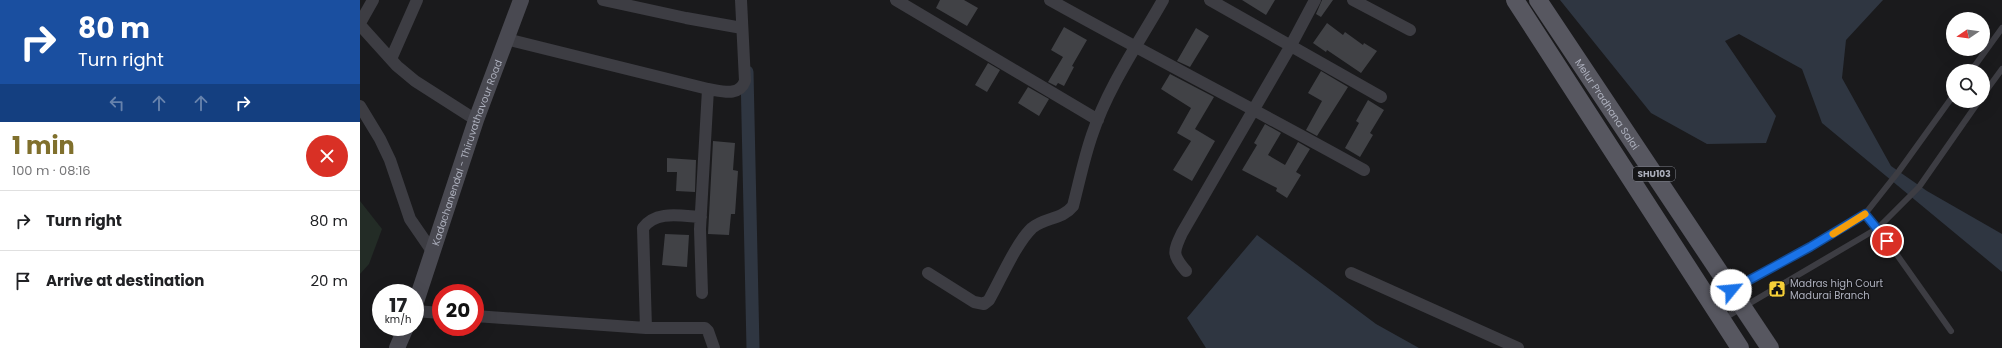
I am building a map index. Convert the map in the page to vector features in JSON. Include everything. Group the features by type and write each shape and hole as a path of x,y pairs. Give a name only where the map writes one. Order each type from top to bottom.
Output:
{"main road":[{"name":"Melur Pradhana Salai","path":"1515,0 1740,348"},
{"name":"Melur Pradhana Salai","path":"1538,0 1770,348"},
{"name":"Kadachanendal - Thiruvathavour Road","path":"422,284 476,120 519,1"},
{"path":"397,348 402,336"}],"street":[{"path":"373,0 360,24 391,59 415,81 476,120"},
{"path":"391,59 417,0"},
{"path":"603,0 686,18 742,28"},
{"path":"506,39 708,89 734,92 743,86 745,81 740,0"},
{"path":"896,0 1098,120"},
{"path":"1050,0 1136,48 1254,109 1364,170"},
{"path":"928,273 974,302 984,304 989,300 1028,233 1033,228 1044,222 1067,213 1073,206 1091,136 1116,80 1163,0"},
{"path":"1210,0 1290,47 1381,97"},
{"path":"1186,271 1174,254 1175,247 1290,47 1315,0"},
{"path":"1353,0 1410,30"},
{"path":"702,293 701,217 708,89"},
{"path":"360,106 380,139 390,160 410,219 432,251"},
{"path":"646,328 643,228 648,222 664,216 701,217"},
{"path":"1351,272 1518,348"},
{"path":"484,317 646,328 698,327 705,328 708,331 714,348"}],"lane":[{"path":"1976,64 2002,28"},
{"path":"1990,85 2002,69"},
{"path":"1711,303 1731,290 1810,247 1865,214 1899,172 1946,106"},
{"path":"1722,320 1878,228 1910,198 1919,187 1974,108"},
{"path":"1865,214 1878,228 1951,331"}],"shaded area":[{"path":"1560,0 1883,0 1846,40 1842,78 1891,166 1927,191 2002,234 2002,272 1822,123 1802,69 1739,34 1725,41 1776,116 1766,143 1707,144 1651,113"},
{"path":"360,201 382,229 369,264 360,274"},
{"path":"1257,235 1376,324 1419,348 1206,348 1187,318"}],"building":[{"path":"940,0 964,0 978,8 967,26 936,8"},
{"path":"1242,0 1275,0 1266,15"},
{"path":"1322,0 1333,0 1321,17 1316,14"},
{"path":"1327,23 1343,35 1345,32 1363,45 1364,43 1377,51 1361,73 1327,50 1326,52 1313,43"},
{"path":"1064,27 1087,40 1072,66 1074,67 1064,86 1058,83 1056,86 1048,82 1063,57 1051,50"},
{"path":"1196,28 1209,36 1190,67 1177,61"},
{"path":"988,63 1000,70 987,92 975,85"},
{"path":"1321,71 1348,87 1317,136 1306,130 1322,101 1308,93"},
{"path":"1170,74 1214,97 1195,129 1215,141 1192,181 1173,170 1191,141 1177,133 1191,108 1161,89"},
{"path":"1028,87 1049,99 1039,116 1018,103"},
{"path":"1368,100 1384,110 1370,133 1373,135 1360,157 1345,148 1359,123 1356,121"},
{"path":"1265,124 1281,133 1268,155 1285,165 1298,142 1310,149 1296,172 1301,175 1287,198 1276,191 1277,188 1242,170 1257,145 1254,143"},
{"path":"713,141 735,143 733,170 738,171 735,214 731,214 729,235 708,234"},
{"path":"667,158 696,160 695,192 676,191 677,172 667,172"},
{"path":"665,234 689,235 687,267 662,265"}],"waterway":[{"path":"747,72 753,348"}],"slow traffic":[{"path":"1833,234 1865,214"}],"place":[{"name":"Madras high Court Madurai Branch","path":"1777,289"}],"route":[{"path":"1731,290 1810,247 1865,214 1878,228 1887,241"}]}
